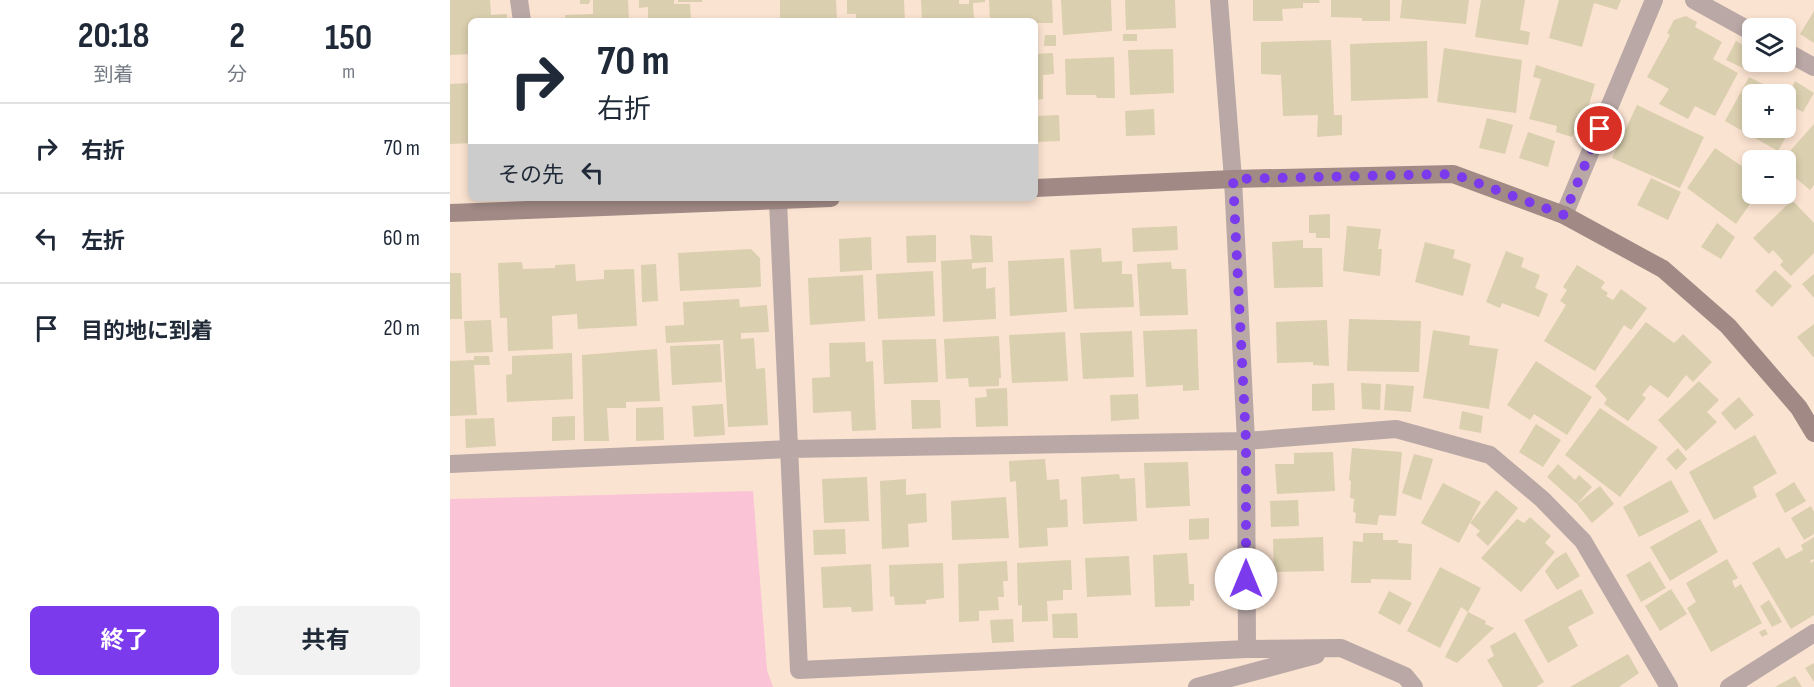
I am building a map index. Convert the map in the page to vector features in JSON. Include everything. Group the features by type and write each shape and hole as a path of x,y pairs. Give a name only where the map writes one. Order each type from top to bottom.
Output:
{"street":[{"path":"519,0 522,18"},
{"path":"1219,0 1233,179 1246,441 1247,649"},
{"path":"1564,215 1654,0"},
{"path":"1694,0 1742,26"},
{"path":"1796,57 1814,67"},
{"path":"1038,188 1233,179 1453,174 1564,215 1663,269 1728,326 1799,408 1814,433"},
{"path":"450,213 548,203 778,201 802,679 1247,649 1341,648 1406,676 1414,687"},
{"path":"450,464 790,449 1246,441 1396,429 1490,455 1542,499 1583,541 1668,687"},
{"path":"1729,687 1814,633"},
{"path":"1197,687 1341,648"}],"shaded area":[{"path":"753,491 767,670 773,687 450,687 450,499"}],"building":[{"path":"450,0 490,0 491,15 507,14 507,18 468,18 468,54 450,55"},
{"path":"580,0 590,0 589,4 580,4"},
{"path":"593,0 628,0 629,18 565,18 565,15 593,14"},
{"path":"639,0 674,0 674,4 690,4 691,18 648,18 648,7 639,8"},
{"path":"678,0 702,0 702,2 678,2"},
{"path":"780,0 836,0 837,18 780,18"},
{"path":"847,0 904,0 905,18 856,18 856,14 847,14"},
{"path":"921,0 959,0 959,4 969,4 969,0 985,0 985,2 973,3 974,18 922,18"},
{"path":"989,0 1052,0 1053,23 1038,23 1038,18 990,18"},
{"path":"1061,0 1111,0 1112,31 1063,35"},
{"path":"1125,0 1175,0 1176,28 1126,30"},
{"path":"1253,0 1319,0 1320,3 1303,3 1303,8 1282,9 1283,21 1253,21"},
{"path":"1331,0 1390,0 1390,21 1362,21 1362,18 1331,17"},
{"path":"1402,0 1469,0 1466,24 1400,18"},
{"path":"1481,0 1525,0 1520,30 1530,32 1528,45 1475,37"},
{"path":"1559,0 1621,0 1617,10 1594,3 1582,47 1549,38"},
{"path":"1814,11 1814,43 1800,34"},
{"path":"1686,16 1697,22 1695,27 1722,42 1713,59 1738,73 1715,116 1695,106 1688,119 1659,104 1669,89 1647,77 1670,35 1667,33 1674,20"},
{"path":"1123,34 1137,34 1137,41 1123,41"},
{"path":"1045,35 1056,35 1056,46 1044,46"},
{"path":"1331,40 1334,115 1342,115 1342,135 1317,137 1318,115 1283,116 1281,75 1261,74 1261,42"},
{"path":"1427,41 1428,98 1351,101 1350,44"},
{"path":"1736,41 1742,44 1742,68 1726,60"},
{"path":"1444,48 1522,60 1516,113 1437,102"},
{"path":"1173,49 1174,93 1130,95 1128,50"},
{"path":"1053,53 1054,74 1043,75 1043,99 1038,100 1038,54"},
{"path":"1114,57 1115,98 1097,98 1096,95 1066,95 1065,59"},
{"path":"1536,65 1595,84 1580,135 1574,133 1572,137 1556,132 1557,126 1529,119 1541,79 1533,77"},
{"path":"1749,77 1763,84 1745,84"},
{"path":"1795,81 1814,93 1803,112 1796,108 1796,84 1794,84"},
{"path":"468,83 468,143 450,144 450,84"},
{"path":"1742,90 1742,131 1725,121"},
{"path":"1637,105 1704,137 1680,188 1612,158"},
{"path":"1154,109 1155,135 1126,136 1125,111"},
{"path":"1059,115 1060,141 1038,142 1038,116"},
{"path":"1487,118 1513,125 1505,154 1479,148"},
{"path":"1814,124 1814,185 1810,190 1796,178 1796,150 1791,150"},
{"path":"1528,132 1555,141 1548,167 1519,158"},
{"path":"1755,138 1785,138 1779,150"},
{"path":"1715,148 1742,166 1742,204 1750,204 1736,224 1687,188"},
{"path":"1651,178 1681,192 1668,220 1637,205"},
{"path":"1788,204 1796,204 1814,223 1814,253 1791,276 1780,265 1783,261 1773,250 1769,254 1753,238"},
{"path":"1330,214 1330,238 1316,238 1316,233 1309,233 1309,215"},
{"path":"1717,223 1735,237 1721,259 1701,247"},
{"path":"1177,226 1178,250 1133,252 1132,228"},
{"path":"1347,226 1381,229 1378,249 1382,249 1380,276 1343,271"},
{"path":"936,235 936,262 907,263 906,236"},
{"path":"970,235 992,236 993,262 972,263 972,269 986,267 986,289 995,287 996,319 943,322 941,261 972,259"},
{"path":"871,237 872,270 840,272 839,239"},
{"path":"1303,240 1303,248 1322,248 1323,287 1274,288 1272,242"},
{"path":"1425,242 1455,250 1453,258 1471,264 1463,296 1415,282"},
{"path":"1101,248 1102,262 1122,261 1122,274 1132,274 1134,307 1074,309 1070,250"},
{"path":"751,249 760,258 761,287 680,291 678,253"},
{"path":"1506,251 1524,258 1521,267 1540,275 1535,288 1548,294 1539,317 1502,303 1500,308 1486,302"},
{"path":"1064,258 1067,312 1010,316 1008,261"},
{"path":"522,262 523,269 555,268 555,265 575,264 576,281 604,279 604,270 634,269 637,326 578,329 577,314 552,316 553,349 508,351 507,318 500,318 498,263"},
{"path":"1171,262 1172,269 1186,269 1188,315 1140,316 1137,264"},
{"path":"656,264 658,301 642,302 641,265"},
{"path":"1577,265 1605,282 1601,288 1608,293 1606,296 1613,300 1621,289 1647,308 1631,330 1624,325 1595,371 1544,341 1566,305 1560,301 1567,290 1563,287"},
{"path":"1775,270 1792,286 1772,307 1755,291"},
{"path":"933,271 935,316 878,319 876,274"},
{"path":"450,273 461,273 462,319 450,319"},
{"path":"1814,274 1814,298 1802,284"},
{"path":"863,275 865,321 810,325 808,278"},
{"path":"739,299 740,307 767,305 769,332 741,333 741,339 754,338 756,369 765,368 768,425 728,427 723,340 666,343 665,326 684,325 683,302"},
{"path":"1349,319 1421,321 1419,372 1347,371"},
{"path":"491,320 493,352 466,353 464,321"},
{"path":"1327,320 1329,366 1313,365 1313,362 1277,363 1276,322"},
{"path":"1646,322 1674,343 1683,334 1712,362 1693,382 1686,375 1668,398 1650,385 1642,395 1646,398 1628,421 1604,404 1607,399 1595,386"},
{"path":"1814,324 1814,358 1797,337"},
{"path":"1197,329 1199,390 1183,391 1183,385 1146,387 1143,331"},
{"path":"1433,330 1470,336 1469,345 1498,349 1489,409 1423,398"},
{"path":"1132,331 1134,377 1083,379 1080,333"},
{"path":"1065,332 1068,381 1012,383 1009,335"},
{"path":"999,336 1001,378 999,378 999,386 969,387 968,378 946,379 944,339"},
{"path":"936,339 938,382 884,384 882,340"},
{"path":"865,342 866,362 873,361 876,430 852,431 851,411 813,413 812,378 830,377 829,343"},
{"path":"720,344 722,382 672,385 670,346"},
{"path":"657,349 660,401 626,402 626,408 607,408 609,441 584,441 582,355"},
{"path":"572,353 573,399 507,402 506,375 512,374 512,356"},
{"path":"474,356 489,356 490,365 474,365 477,415 450,416 450,361 474,360"},
{"path":"1536,361 1592,397 1567,435 1534,414 1530,420 1507,405"},
{"path":"1699,381 1719,400 1707,412 1717,422 1686,451 1658,420"},
{"path":"1334,383 1335,410 1312,411 1312,384"},
{"path":"1361,383 1381,384 1380,410 1362,409"},
{"path":"1386,384 1414,386 1411,412 1384,410"},
{"path":"1007,388 1008,426 976,427 975,398 987,397 986,389"},
{"path":"1138,394 1139,419 1111,421 1110,395"},
{"path":"1739,397 1754,415 1735,430 1721,413"},
{"path":"911,400 940,400 941,428 912,429"},
{"path":"723,404 725,435 694,437 692,406"},
{"path":"663,407 664,440 636,441 636,408"},
{"path":"1600,408 1658,447 1620,497 1565,455"},
{"path":"1462,411 1483,416 1481,433 1459,429"},
{"path":"575,416 575,440 552,441 552,417"},
{"path":"494,418 496,446 466,448 465,419"},
{"path":"1536,424 1561,440 1543,467 1519,452"},
{"path":"1755,435 1777,473 1753,487 1757,497 1714,520 1689,472"},
{"path":"1352,448 1402,452 1396,516 1379,515 1377,525 1355,523 1356,513 1353,512 1354,499 1350,498 1351,481 1349,480"},
{"path":"1678,448 1687,459 1676,470 1666,459"},
{"path":"1333,452 1335,491 1277,494 1275,464 1294,464 1294,453"},
{"path":"1414,454 1433,459 1421,500 1402,493"},
{"path":"1045,459 1047,480 1059,479 1060,500 1067,499 1068,527 1047,528 1048,546 1019,548 1016,481 1010,482 1009,461"},
{"path":"1188,462 1190,506 1146,508 1144,463"},
{"path":"1558,464 1575,480 1579,475 1592,487 1577,504 1547,477"},
{"path":"1119,474 1120,479 1135,478 1137,521 1083,524 1081,477"},
{"path":"867,477 869,521 824,523 822,479"},
{"path":"906,479 906,495 926,493 927,522 908,524 909,547 882,549 880,481"},
{"path":"1671,480 1689,512 1639,537 1623,507"},
{"path":"1794,482 1806,501 1785,513 1775,494"},
{"path":"1443,483 1481,502 1459,543 1421,523"},
{"path":"1600,486 1614,504 1592,523 1577,504"},
{"path":"1496,490 1518,508 1488,546 1476,535 1480,531 1470,523"},
{"path":"1006,497 1009,538 952,540 951,501"},
{"path":"1298,500 1299,526 1271,527 1270,501"},
{"path":"1811,506 1814,512 1814,534 1804,540 1791,518"},
{"path":"1530,517 1551,536 1545,543 1555,552 1521,592 1481,558 1517,519 1524,523"},
{"path":"1209,518 1209,539 1189,540 1189,519"},
{"path":"1700,519 1718,552 1670,581 1650,547"},
{"path":"845,529 846,554 814,555 813,530"},
{"path":"1363,533 1383,533 1383,540 1398,540 1398,543 1412,544 1411,580 1371,579 1371,583 1351,583 1353,541 1363,542"},
{"path":"1323,537 1324,571 1274,572 1273,539"},
{"path":"1814,537 1814,559 1810,561 1811,563 1814,561 1814,615 1791,629 1752,563 1779,547 1786,559 1803,550 1801,545"},
{"path":"1566,552 1580,576 1557,590 1545,571 1555,559"},
{"path":"1187,553 1189,584 1194,584 1194,601 1190,600 1190,606 1155,607 1153,555"},
{"path":"1129,556 1131,595 1087,597 1085,558"},
{"path":"1727,559 1738,578 1732,581 1735,588 1741,584 1762,623 1711,652 1687,608 1696,602 1686,583"},
{"path":"1071,560 1072,590 1063,590 1063,600 1047,601 1048,621 1022,622 1022,605 1018,606 1017,563"},
{"path":"1007,561 1008,581 1003,581 1004,597 998,597 999,610 979,611 979,621 959,622 958,564"},
{"path":"1650,561 1666,588 1641,602 1626,575"},
{"path":"943,563 944,598 926,600 926,604 895,605 894,596 890,597 889,565"},
{"path":"871,564 873,611 852,612 851,607 823,608 821,567"},
{"path":"1440,567 1481,588 1468,612 1461,607 1440,648 1407,631"},
{"path":"1581,589 1594,613 1568,627 1578,646 1548,663 1524,620"},
{"path":"1671,589 1687,614 1660,631 1645,606"},
{"path":"1389,591 1412,603 1400,625 1378,613"},
{"path":"1769,600 1782,622 1772,627 1760,606"},
{"path":"1468,612 1494,628 1457,663 1445,657"},
{"path":"1077,613 1078,638 1053,638 1052,614"},
{"path":"1013,619 1014,642 992,643 990,620"},
{"path":"1765,629 1768,634 1762,637 1759,632"},
{"path":"1515,632 1544,682 1536,687 1503,687 1487,660 1494,656 1490,646"},
{"path":"1628,654 1639,673 1619,687 1570,687"},
{"path":"1814,663 1814,682 1805,668"},
{"path":"1795,676 1802,687 1775,687"}],"route":[{"path":"1246,579 1246,441 1233,179 1453,174 1564,215 1600,129"}]}
